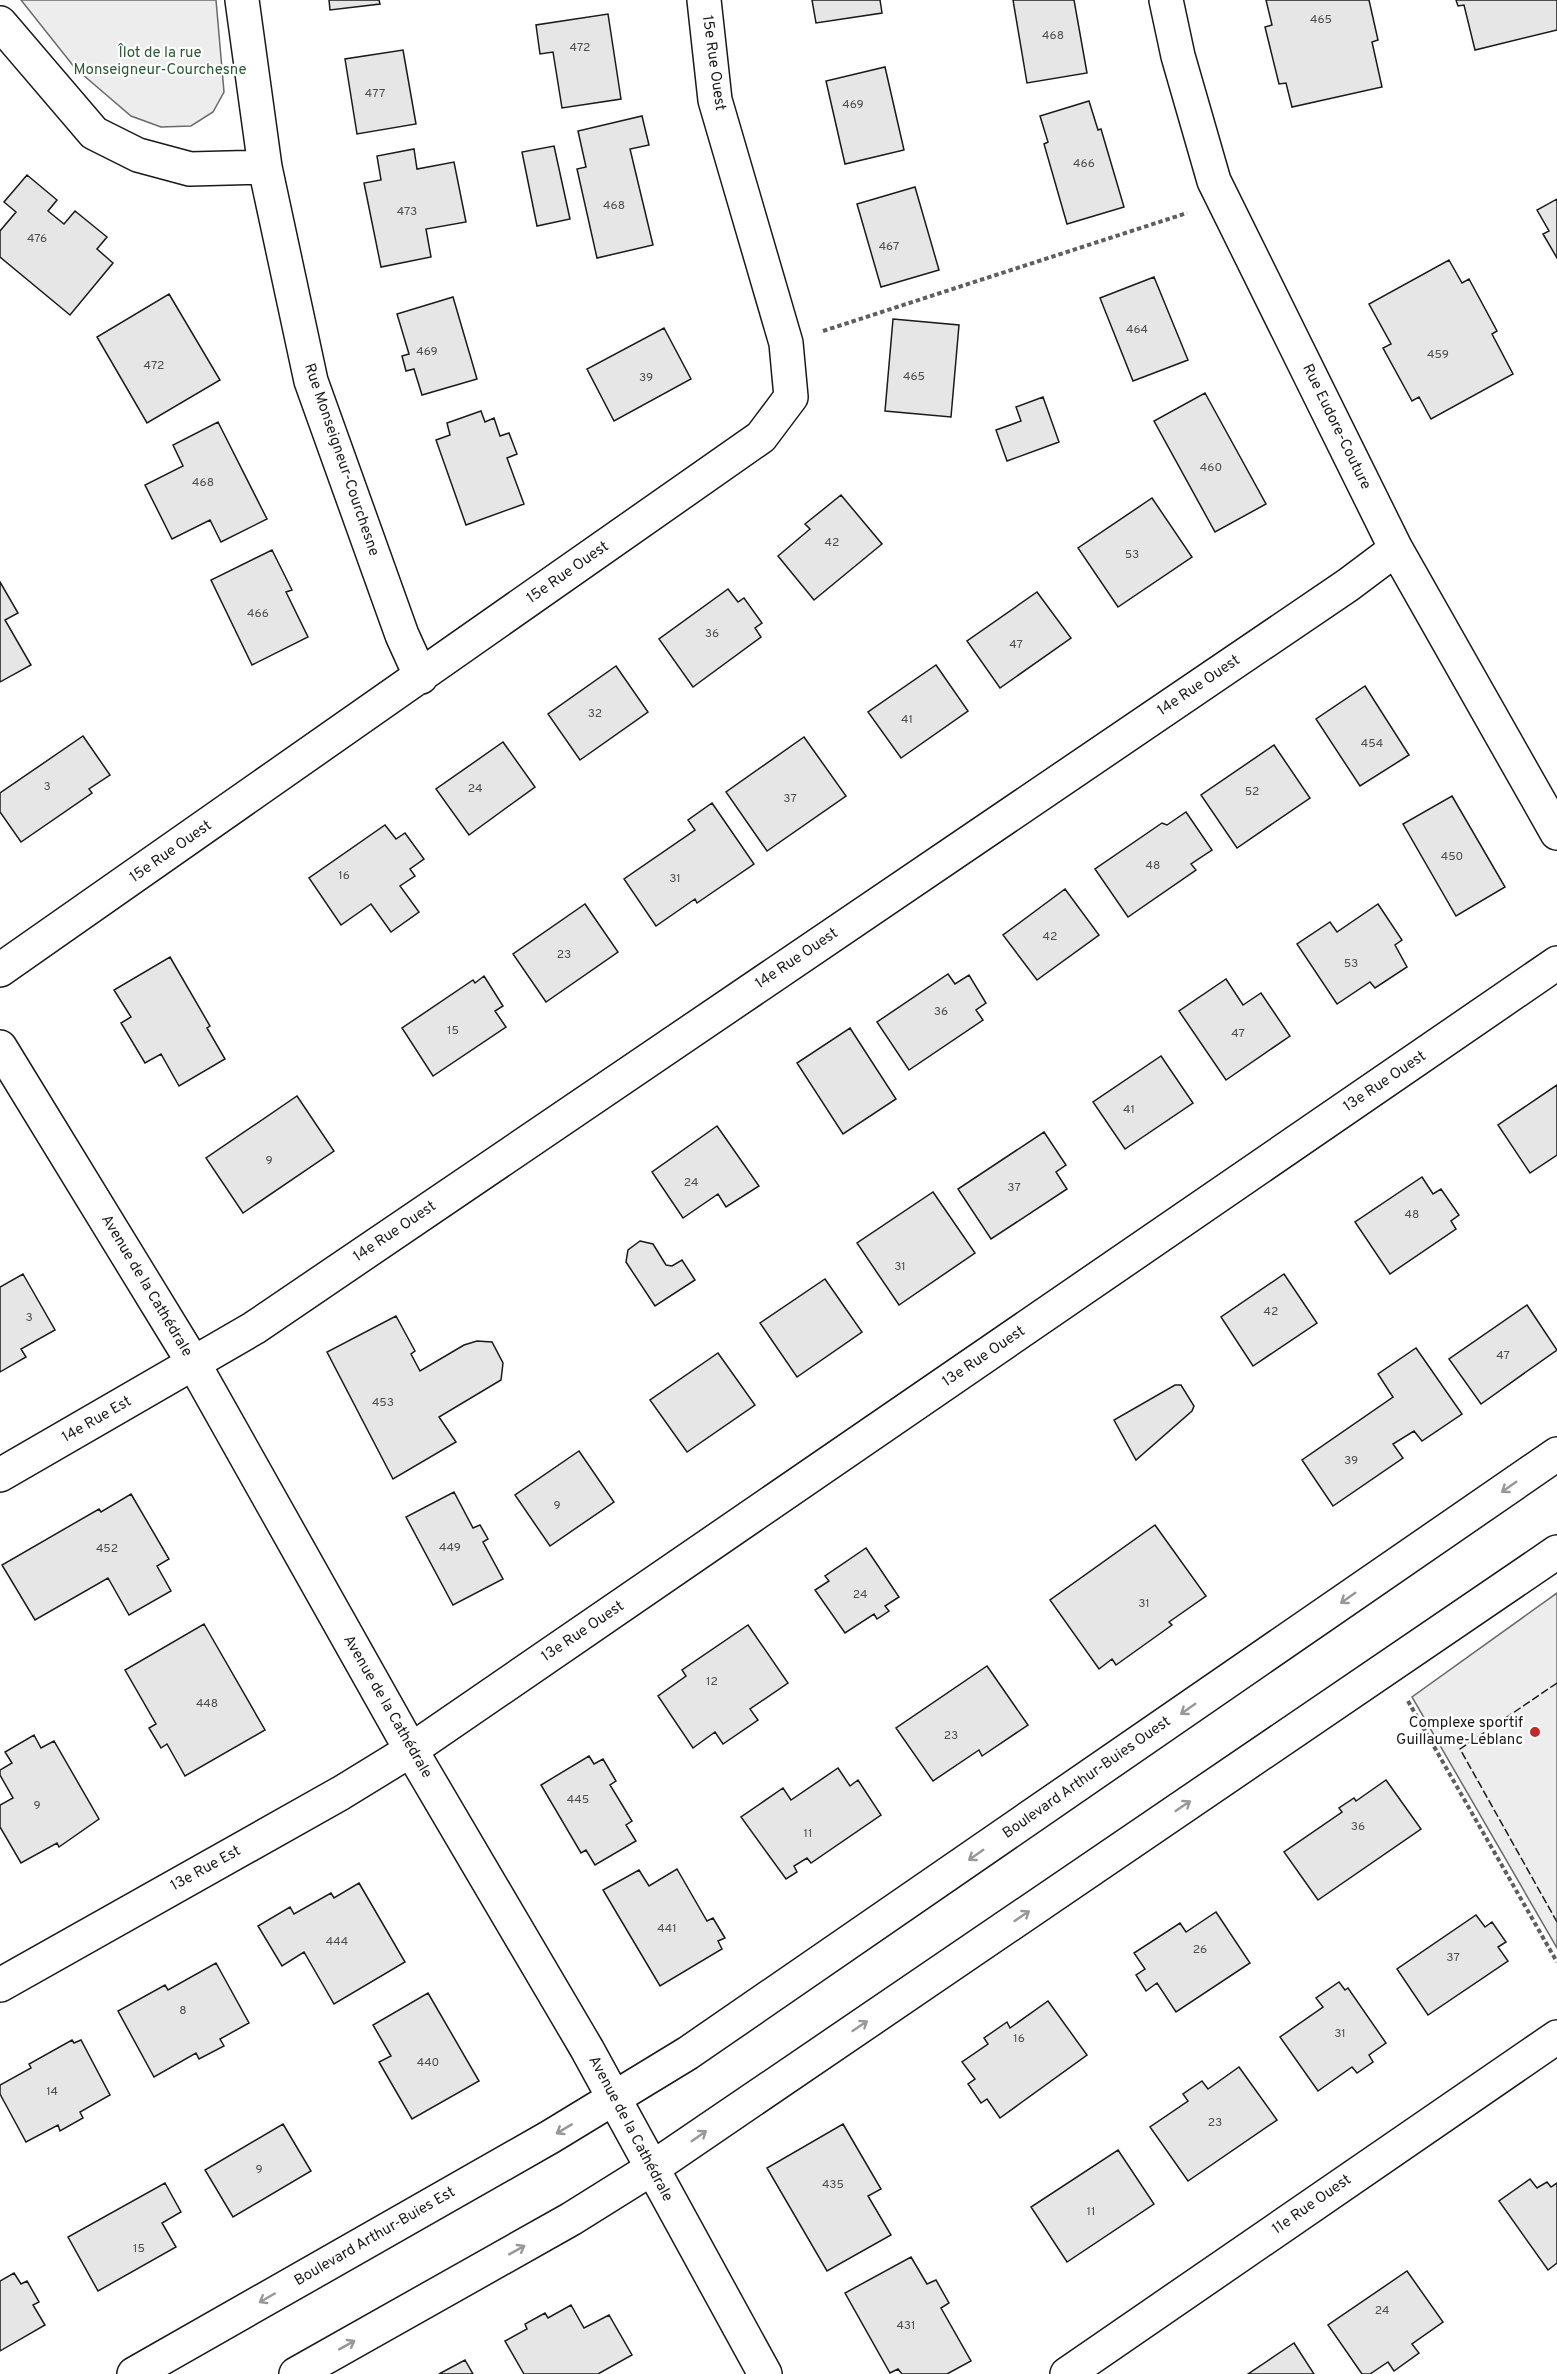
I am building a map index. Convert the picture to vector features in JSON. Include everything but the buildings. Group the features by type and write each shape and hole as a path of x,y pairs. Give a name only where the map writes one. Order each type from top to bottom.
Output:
{"street":[{"name":"Rue Monseigneur-Courchesne","path":"242,0 265,167 311,381 402,635 421,677"},
{"name":"15e Rue Ouest","path":"0,970 761,437 791,398 786,343 715,100 704,0"},
{"name":"Rue Eudore-Couture","path":"1166,0 1178,56 1214,181 1396,549 1557,833"},
{"path":"0,23 94,133 138,155 189,169 265,167"},
{"name":"14e Rue Ouest","path":"194,1364 254,1328 1348,585 1396,549"},
{"name":"13e Rue Ouest","path":"411,1750 1557,963"},
{"name":"Avenue de la Cathédrale","path":"0,1047 194,1364 411,1750 614,2098 765,2374"},
{"name":"14e Rue Est","path":"0,1475 194,1364"},
{"name":"Boulevard Arthur-Buies Ouest","path":"614,2098 708,2040 1557,1454"},
{"path":"296,2374 571,2219 651,2169 1557,1552"},
{"name":"13e Rue Est","path":"0,1985 411,1750"},
{"name":"11e Rue Ouest","path":"1067,2374 1557,2037"},
{"name":"Boulevard Arthur-Buies Est","path":"134,2374 614,2098"}],"path":[{"path":"786,343 1224,201"},
{"path":"1388,1667 1557,1962"}],"green space":[{"name":"Îlot de la rue Monseigneur-Courchesne","path":"21,0 216,0 224,92 213,112 191,126 161,127 131,116 75,68"},
{"path":"1557,1593 1557,1948 1412,1697"}],"fence":[{"path":"1557,1683 1460,1749 1557,1922"}],"place":[{"name":"Complexe sportif Guillaume-Leblanc","path":"1535,1732"}]}
